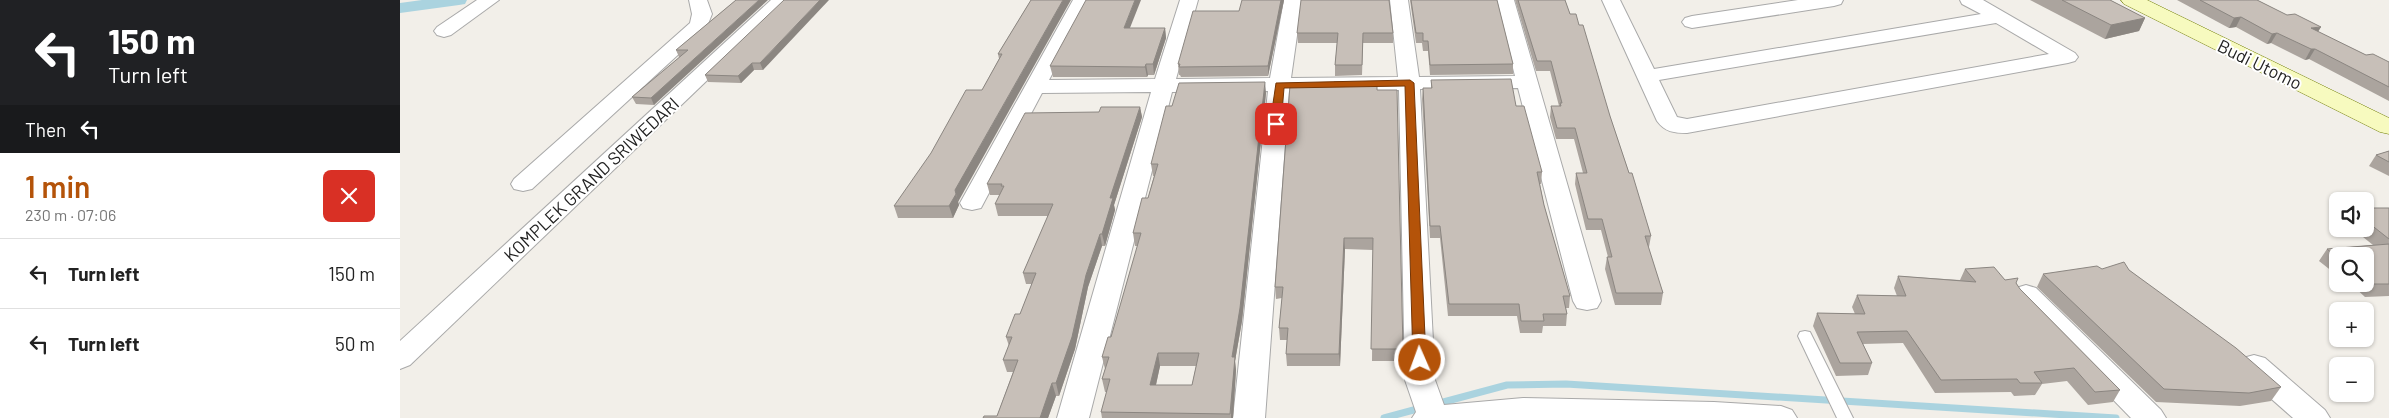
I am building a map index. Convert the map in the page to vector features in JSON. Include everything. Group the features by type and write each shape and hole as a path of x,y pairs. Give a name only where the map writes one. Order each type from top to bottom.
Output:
{"street":[{"path":"523,184 699,25 702,14 698,0"},
{"name":"KOMPLEK GRAND SRIWEDARI","path":"400,358 782,0"},
{"path":"972,203 1082,0"},
{"path":"1073,418 1163,86 1189,0"},
{"path":"1248,418 1279,85 1293,0"},
{"path":"1399,0 1410,83 1420,380 1430,415 1524,414 1781,418"},
{"path":"1505,0 1529,82 1587,301"},
{"path":"1611,0 1668,121 1675,126 1687,126 2068,57 1969,0"},
{"path":"1692,22 1834,0"},
{"name":"Budi Utomo","path":"2131,0 2389,127"},
{"path":"444,31 490,1"},
{"path":"1647,76 2000,17"},
{"path":"1035,87 1529,82"},
{"path":"2026,294 2146,414"},
{"path":"2231,347 2311,416"}],"lane":[{"path":"1805,336 1844,416"}],"building":[{"path":"736,0 759,0 651,98 632,97 688,50 676,50"},
{"path":"784,0 820,0 760,63 752,63 738,76 705,75"},
{"path":"1031,0 1063,0 955,190 956,194 949,206 894,206 931,153 966,90 982,90 1002,54 998,54"},
{"path":"1086,0 1135,0 1124,28 1165,28 1153,64 1146,64 1145,67 1050,66"},
{"path":"1242,0 1281,0 1268,66 1179,67 1180,64 1178,64 1193,11 1239,11"},
{"path":"1301,0 1389,0 1393,33 1363,33 1362,65 1335,65 1338,33 1297,33"},
{"path":"1411,0 1497,0 1513,64 1430,65 1428,41 1423,41 1423,33 1416,33"},
{"path":"1518,0 1565,0 1570,14 1576,14 1579,25 1583,25 1610,116 1629,173 1632,173 1651,236 1645,236 1663,293 1616,293 1607,257 1612,257 1602,219 1588,219 1576,173 1587,173 1575,128 1557,128 1551,106 1561,106 1560,103 1562,103 1551,61 1537,61"},
{"path":"2062,0 2110,0 2145,18 2111,25"},
{"path":"2200,0 2257,0 2287,15 2295,14 2321,27 2311,28 2366,55 2373,54 2389,62 2389,87 2315,49 2311,49 2277,33 2272,34 2241,17 2234,18"},
{"path":"1511,79 1516,106 1524,106 1542,172 1537,172 1544,205 1570,296 1563,296 1567,314 1543,314 1544,321 1521,321 1519,304 1449,304 1440,226 1430,226 1423,88 1432,88 1431,80"},
{"path":"1265,82 1240,308 1232,357 1235,357 1230,414 1101,412 1110,379 1102,379 1109,357 1102,357 1108,337 1111,337 1141,233 1133,233 1142,198 1148,198 1158,164 1151,164 1166,106 1172,106 1179,83","holes":["1158,353 1199,353 1192,385 1150,385"]},
{"path":"1334,82 1377,84 1377,90 1397,90 1403,349 1371,349 1373,238 1344,238 1339,354 1286,354 1288,328 1279,328 1283,287 1275,287 1290,85 1333,85"},
{"path":"1101,107 1140,107 1110,198 1113,198 1102,234 1100,234 1086,275 1072,337 1056,383 1052,383 1040,418 983,418 984,416 997,416 1018,360 1003,360 1012,337 1006,337 1015,314 1020,314 1036,273 1023,273 1053,204 995,204 1004,186 1001,186 1002,184 987,184 1025,113 1099,112"},
{"path":"2389,151 2389,162 2376,155"},
{"path":"2374,208 2389,208 2389,239 2374,227"},
{"path":"2389,244 2389,284 2374,284 2374,247 2352,247"},
{"path":"2124,262 2129,270 2236,348 2281,387 2249,393 2164,389 2043,274 2097,266 2102,269"},
{"path":"1994,267 2005,280 2018,278 2016,283 2020,289 2120,390 2095,392 2074,368 2034,372 2042,383 2020,383 2017,379 1941,380 1907,331 1857,332 1872,363 1840,363 1817,313 1865,314 1857,295 1906,296 1898,276 1976,282 1965,269"}],"waterway":[{"path":"400,8 459,0"},
{"path":"1436,404 1507,385 1566,384 2116,418"},
{"path":"1384,418 1421,408"}],"route":[{"path":"1276,124 1279,85 1410,83 1420,360"}]}
